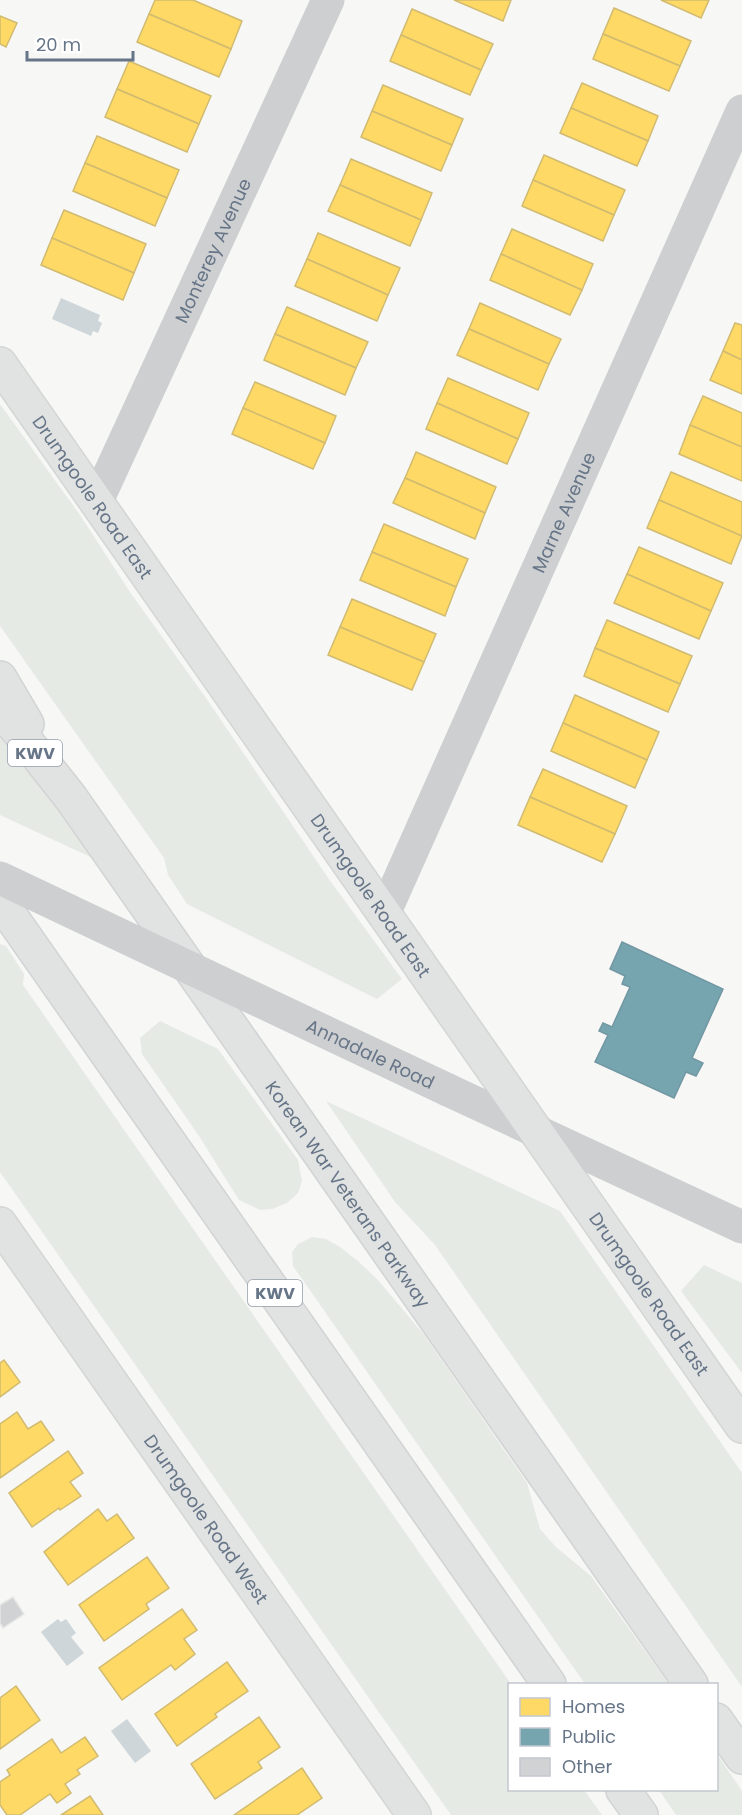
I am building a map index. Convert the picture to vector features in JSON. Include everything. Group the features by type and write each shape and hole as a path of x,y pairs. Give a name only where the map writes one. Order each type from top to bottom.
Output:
{"main road":[{"name":"Drumgoole Road East","path":"0,364 742,1426"},
{"path":"0,678 71,798"},
{"name":"Korean War Veterans Parkway","path":"0,708 71,798 691,1683"},
{"name":"KWV","path":"0,901 548,1683"},
{"name":"Drumgoole Road West","path":"0,1224 414,1815"},
{"path":"718,1721 742,1757"},
{"path":"624,1791 641,1815"}],"street":[{"name":"Monterey Avenue","path":"97,501 328,0"},
{"name":"Marne Avenue","path":"384,914 742,111"},
{"name":"Annadale Road","path":"0,878 448,1090 741,1223"}],"shaded area":[{"path":"61,298 100,315 98,321 102,323 98,333 93,331 91,336 52,319"},
{"path":"0,404 80,515 130,592 206,698 331,882 402,979 377,999 187,904 168,875 164,858 0,626"},
{"path":"0,724 99,861 0,815"},
{"path":"0,944 6,946 24,974 23,985 510,1683 508,1683 508,1791 585,1791 602,1815 451,1815 0,1172"},
{"path":"160,1021 218,1049 298,1160 302,1181 298,1193 287,1203 272,1209 260,1210 239,1200 199,1136 142,1054 140,1038"},
{"path":"326,1101 560,1211 742,1473 742,1687 435,1245 395,1202"},
{"path":"312,1237 326,1239 358,1261 378,1280 425,1336 527,1483 540,1529 556,1547 591,1576 668,1683 584,1683 293,1266 292,1252 298,1244"},
{"path":"704,1265 742,1283 742,1373 681,1291"},
{"path":"58,1619 61,1622 66,1619 76,1633 71,1637 84,1653 67,1666 41,1632"},
{"path":"127,1719 151,1751 135,1763 111,1731"},
{"path":"718,1755 742,1791 742,1815 676,1815 660,1791 718,1791"}],"building: Homes":[{"path":"155,0 193,0 242,21 231,49 149,14"},
{"path":"454,0 511,0 503,21"},
{"path":"661,0 709,0 701,18"},
{"path":"614,8 691,41 680,66 603,34"},
{"path":"412,9 493,44 481,70 401,35"},
{"path":"149,14 231,49 219,77 137,42"},
{"path":"0,16 17,23 6,47 0,44"},
{"path":"603,34 680,66 669,91 593,59"},
{"path":"401,35 481,70 470,95 390,61"},
{"path":"129,61 211,96 199,124 117,89"},
{"path":"582,83 658,116 648,141 571,108"},
{"path":"383,85 463,119 452,145 372,111"},
{"path":"117,89 199,124 187,152 105,117"},
{"path":"571,108 648,141 637,166 560,133"},
{"path":"372,111 452,145 441,171 361,137"},
{"path":"97,136 179,170 167,198 85,163"},
{"path":"544,155 625,190 614,215 533,180"},
{"path":"351,159 432,193 421,220 340,185"},
{"path":"85,163 167,198 155,226 73,191"},
{"path":"533,180 614,215 603,241 522,206"},
{"path":"340,185 421,220 410,246 328,211"},
{"path":"64,210 146,244 134,273 52,238"},
{"path":"512,229 593,264 582,290 501,254"},
{"path":"318,233 400,268 388,295 307,259"},
{"path":"52,238 134,273 123,300 41,265"},
{"path":"501,254 582,290 570,315 490,280"},
{"path":"307,259 388,295 377,321 295,286"},
{"path":"480,303 561,339 549,364 469,329"},
{"path":"287,307 368,342 356,368 275,334"},
{"path":"735,323 742,325 742,360 723,351"},
{"path":"469,329 549,364 538,390 457,355"},
{"path":"275,334 356,368 345,395 264,360"},
{"path":"723,351 742,360 742,394 710,380"},
{"path":"448,378 529,413 518,439 437,403"},
{"path":"255,382 336,416 325,443 243,408"},
{"path":"703,396 742,413 742,447 690,425"},
{"path":"437,403 518,439 507,464 426,429"},
{"path":"243,408 325,443 313,469 232,434"},
{"path":"690,425 742,447 742,481 679,454"},
{"path":"416,452 496,487 485,513 405,478"},
{"path":"671,472 742,502 742,536 659,500"},
{"path":"405,478 485,513 475,539 393,503"},
{"path":"659,500 742,536 731,564 647,528"},
{"path":"384,524 468,559 456,587 372,552"},
{"path":"639,547 723,583 711,611 627,574"},
{"path":"372,552 456,587 445,616 360,580"},
{"path":"627,574 711,611 699,639 614,603"},
{"path":"352,599 436,634 424,662 340,627"},
{"path":"607,620 692,656 680,684 595,648"},
{"path":"340,627 424,662 412,690 328,655"},
{"path":"595,648 680,684 668,712 584,676"},
{"path":"575,695 659,732 647,760 563,723"},
{"path":"563,723 647,760 635,788 551,751"},
{"path":"543,769 627,806 615,834 530,797"},
{"path":"530,797 615,834 602,862 518,825"},
{"path":"4,1360 20,1382 0,1397 0,1363"},
{"path":"17,1412 28,1429 41,1421 54,1440 0,1478 0,1424"},
{"path":"68,1451 83,1473 70,1482 81,1496 32,1527 9,1493"},
{"path":"98,1509 107,1521 117,1514 134,1538 68,1585 44,1552"},
{"path":"147,1557 169,1588 146,1604 149,1609 104,1641 79,1605"},
{"path":"182,1609 197,1630 184,1639 195,1654 175,1670 171,1665 122,1700 99,1668"},
{"path":"227,1662 248,1691 215,1714 217,1717 177,1746 155,1714"},
{"path":"16,1686 40,1720 0,1749 0,1698"},
{"path":"259,1717 280,1747 258,1762 262,1768 215,1799 191,1764"},
{"path":"85,1737 98,1756 77,1770 80,1774 65,1784 71,1793 57,1803 50,1794 20,1815 7,1815 0,1805 0,1782 10,1775 7,1770 52,1739 61,1753"},
{"path":"302,1768 322,1798 297,1815 234,1815"},
{"path":"90,1796 103,1815 61,1815"}],"building: Public":[{"path":"622,942 723,989 692,1058 703,1063 696,1076 686,1072 674,1098 595,1062 608,1035 599,1031 603,1023 612,1027 630,987 622,984 625,976 610,969"}],"building: Other":[{"path":"13,1597 24,1614 3,1628 0,1623 0,1605"}]}
